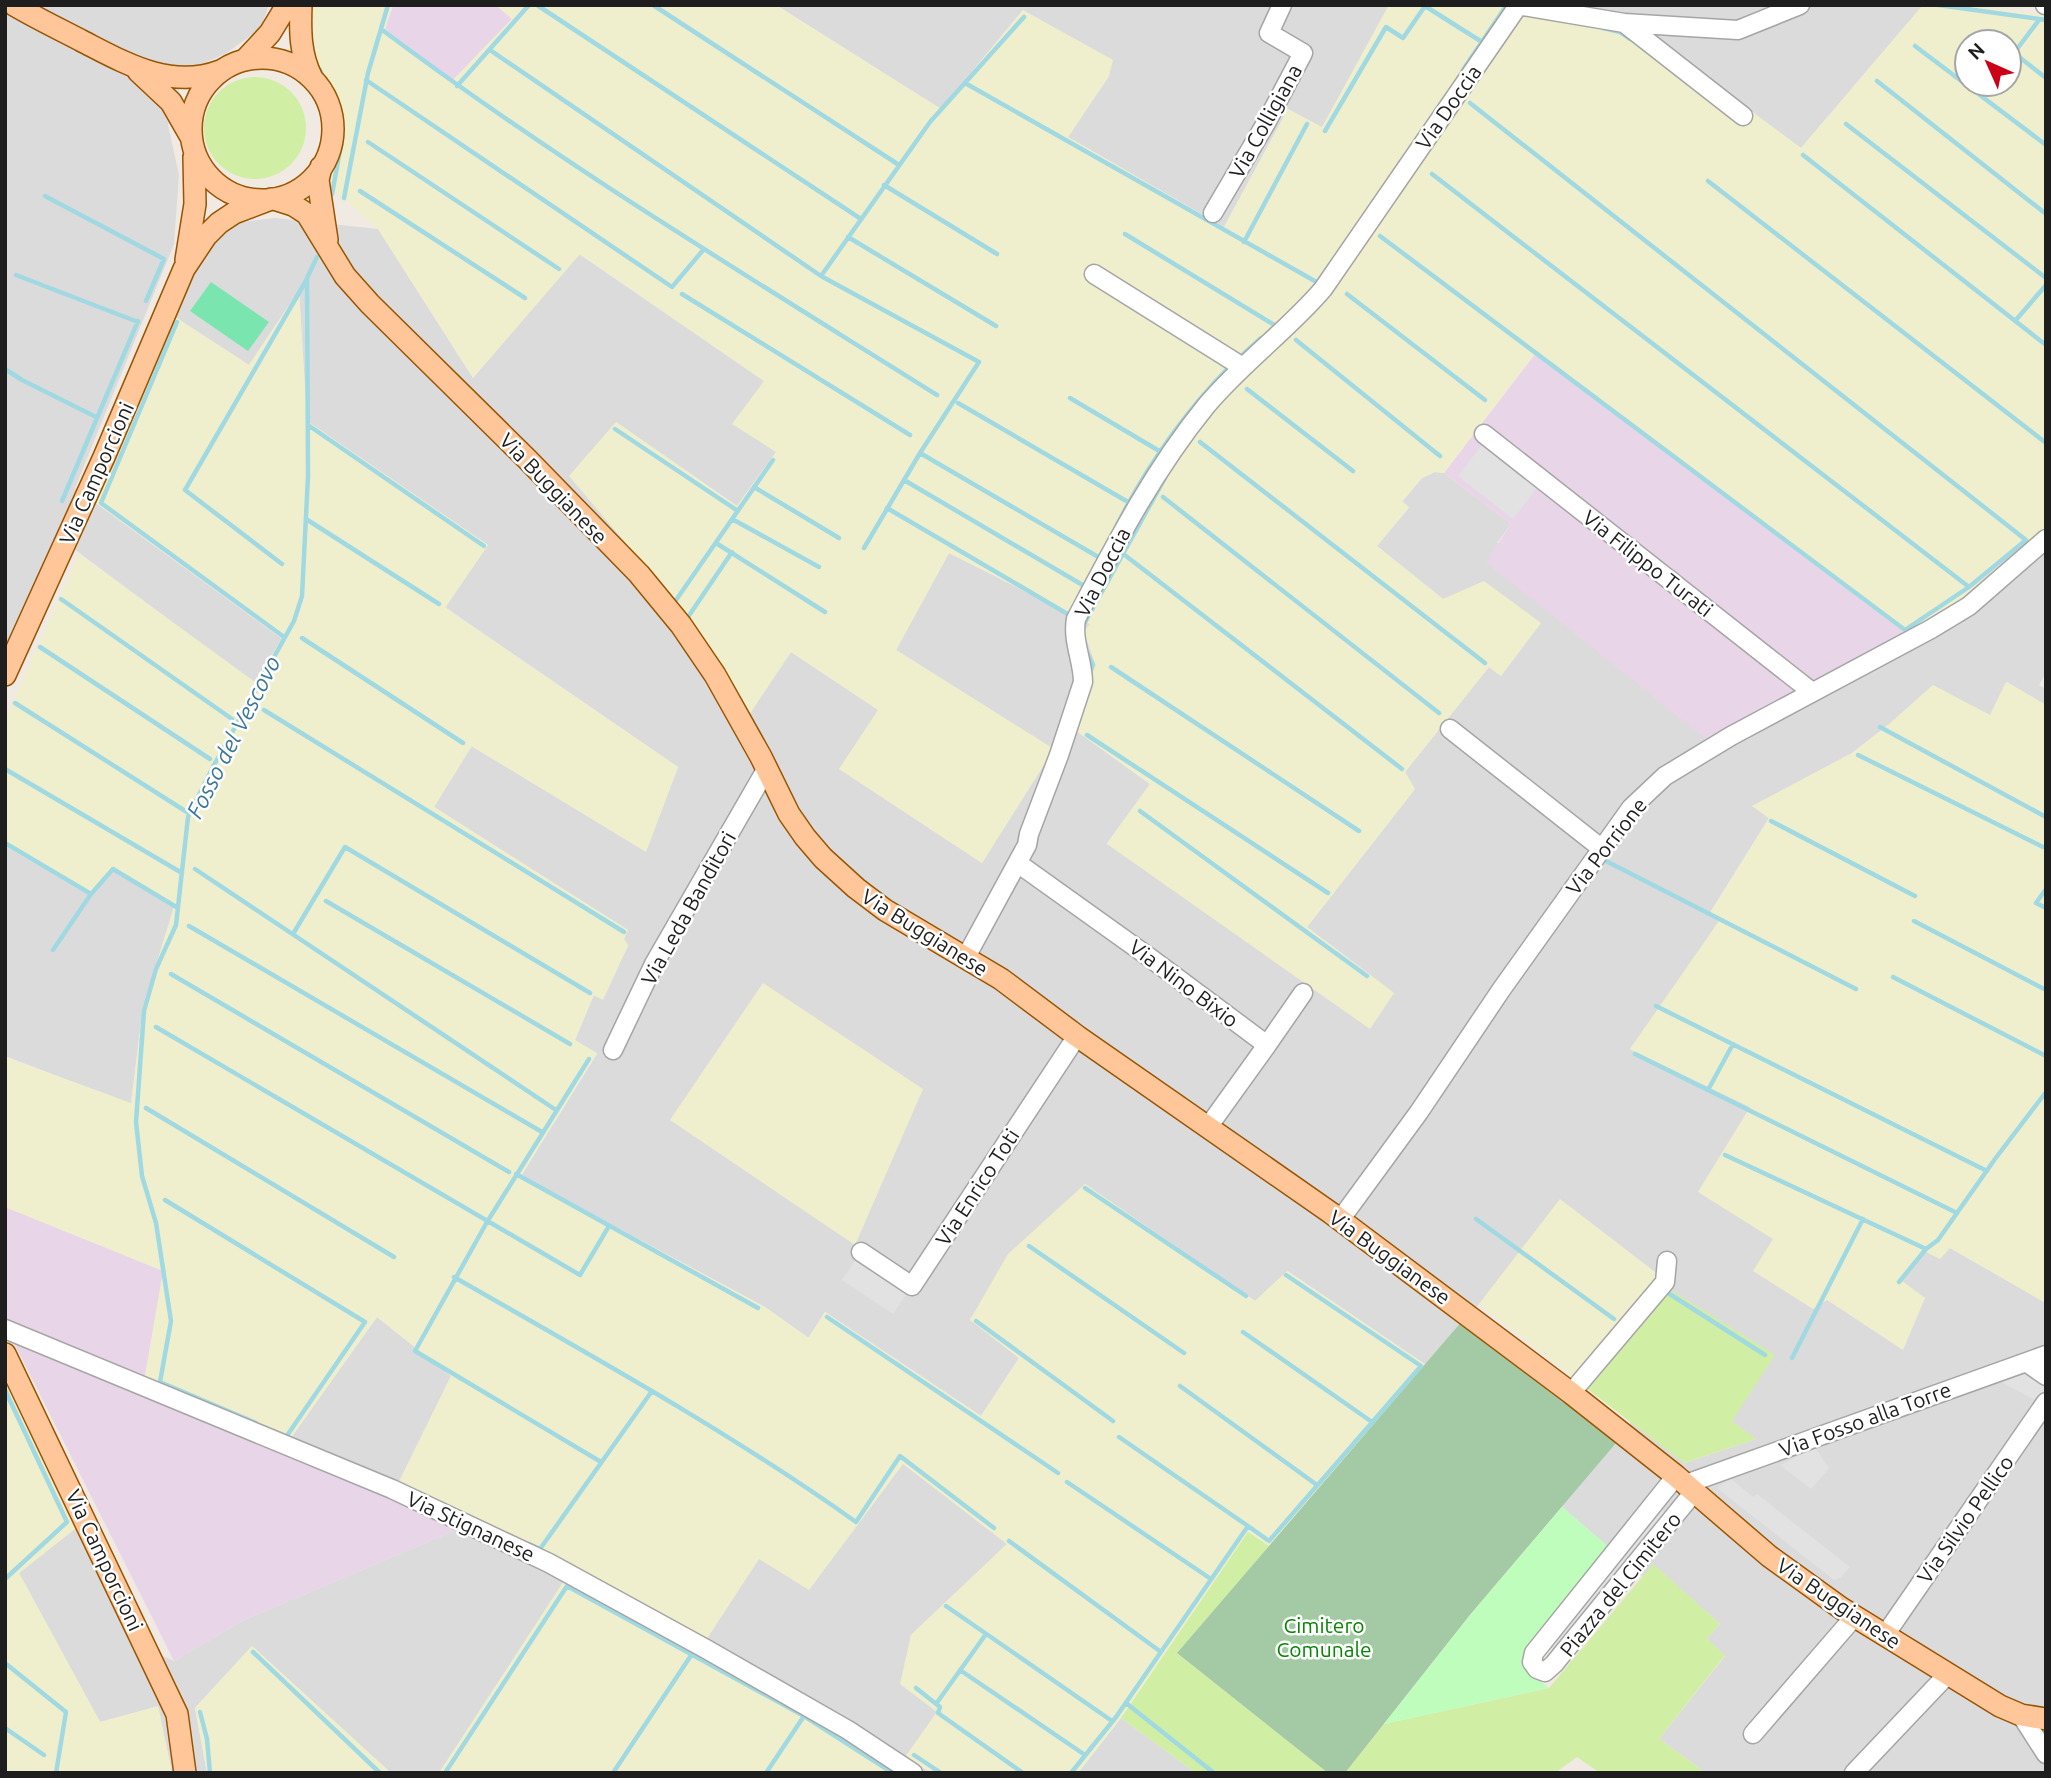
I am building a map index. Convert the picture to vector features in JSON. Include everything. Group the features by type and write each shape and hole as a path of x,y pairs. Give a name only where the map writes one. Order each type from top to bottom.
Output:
{"main road":[{"path":"14,5 136,69 171,102 205,172 221,187 241,197 272,199"},
{"path":"136,69 174,77 205,76 222,70 244,60 260,46 287,5"},
{"path":"301,5 304,60 328,103 333,125 330,147 318,180 328,246"},
{"path":"244,60 281,60 301,69 313,80"},
{"path":"184,269 196,189 191,120 197,99 210,80 222,70"},
{"path":"184,269 206,236 219,223 234,212 306,185 321,167"},
{"name":"Via Buggianese","path":"272,199 293,205 307,214 345,276 370,304 639,574 681,625 708,665 767,768 789,814 829,864 856,888 885,910 1011,986 1077,1036 1340,1220 1571,1394 1685,1484 1769,1556 1947,1675 2000,1706 2039,1719"},
{"name":"Via Camporcioni","path":"5,675 104,457 184,269"},
{"name":"Via Camporcioni","path":"5,1354 177,1714 185,1773"}],"street":[{"name":"Via Colligiana","path":"1213,213 1303,53 1269,33 1282,5"},
{"path":"1518,6 1624,23 1738,30 1800,5"},
{"name":"Via Doccia","path":"966,957 1027,845 1083,682 1074,632 1076,619 1134,510 1168,454 1207,405 1241,366 1301,315 1323,289 1518,6"},
{"path":"1624,23 1743,116"},
{"path":"1094,274 1241,366"},
{"name":"Via Filippo Turati","path":"1484,434 1812,692"},
{"name":"Via Porrione","path":"1340,1220 1419,1112 1631,808 1665,776 1731,736 1969,607 2046,539"},
{"path":"1450,729 1601,848"},
{"name":"Via Leda Banditori","path":"613,1050 654,964 767,768"},
{"name":"Via Nino Bixio","path":"1018,864 1139,949 1267,1045"},
{"path":"1208,1127 1303,993"},
{"name":"Via Enrico Toti","path":"861,1252 912,1286 1077,1036"},
{"path":"1571,1394 1665,1282 1667,1261"},
{"name":"Via Stignanese","path":"5,1329 392,1489 549,1563 706,1648 848,1730 913,1773"},
{"name":"Via Fosso alla Torre","path":"1685,1484 2046,1355"},
{"path":"2026,1362 2046,1376"},
{"name":"Via Silvio Pellico","path":"1885,1635 2046,1402"},
{"name":"Piazza del Cimitero","path":"1685,1484 1554,1664 1545,1672 1537,1670 1531,1662 1534,1653 1685,1484"},
{"path":"1754,1734 1855,1616"},
{"path":"1854,1773 1947,1675"},
{"path":"2039,1719 2046,1754"}],"shaded area":[{"path":"5,5 269,5 260,29 225,54 185,71 168,125 179,175 174,244 75,488 282,639 254,683 62,540 5,672"},
{"path":"393,5 496,5 512,19 452,81 385,29"},
{"path":"776,5 1389,5 1322,128 1288,109 1224,227 1068,137 1109,76 1023,10 941,109"},
{"path":"1503,5 1923,5 1801,148 1644,32 1515,13"},
{"path":"275,218 378,229 473,378 579,254 764,381 776,452 737,506 616,422 668,593 749,714 791,652 879,710 840,769 982,863 1053,749 896,650 949,553 1090,624 1084,632 1095,663 1075,730 1150,784 1107,843 1394,993 1307,927 1415,789 1405,772 1489,667 1501,676 1443,599 1377,546 1409,508 1402,502 1422,478 1435,472 1444,473 1511,524 1497,543 2046,532 2046,673 2039,685 2046,689 2046,705 2007,682 1990,715 1888,725 1852,753 1753,806 1769,818 1709,914 1720,921 1630,1049 1751,1107 1773,1239 1827,1300 1901,1281 1924,1251 1950,1248 2046,1303 2046,1773 1706,1773 1659,1739 1725,1656 1707,1639 1720,1624 1653,1565 1643,1577 1562,1507 1631,1422 1685,1463 1756,1439 1732,1422 1659,1275 1479,1304 1426,1365 1288,1271 1255,1301 1085,1184 970,1319 1019,1358 981,1416 825,1312 809,1338 765,1307 521,1176 597,1054 575,1040 594,995 603,999 628,946 624,939 628,930 434,807 471,746 646,851 678,767 445,607 488,545 307,421 299,291 249,365 175,317 200,263 218,236 234,223"},
{"path":"1536,353 1905,633 1711,743 1486,562 1511,524 1444,473"},
{"path":"1488,437 1543,480 1513,519 1458,476"},
{"path":"5,846 90,896 114,871 174,907 143,1007 131,1104 5,1056"},
{"path":"5,1207 164,1271 142,1393 463,1527 242,1621 174,1661 5,1325"},
{"path":"861,1252 912,1286 893,1314 842,1280"},
{"path":"377,1317 451,1376 391,1498 283,1449"},
{"path":"2046,1361 2046,1406 1999,1381"},
{"path":"1815,1448 1829,1468 1811,1489 1780,1465"},
{"path":"903,1463 1007,1544 911,1635 938,1711 906,1756 931,1773 899,1773 706,1640 759,1558 809,1589"},
{"path":"1731,1479 1753,1497 1757,1494 1850,1567 1840,1578 1834,1580 1717,1488"},
{"path":"1660,1501 1667,1521 1555,1658 1549,1639"},
{"path":"463,1527 564,1581 439,1773 391,1773 252,1646 195,1708 207,1773 172,1773 158,1707 100,1722 19,1573 76,1528 135,1643 174,1661 242,1621"},
{"path":"1121,1718 1196,1773 1078,1773"}],"green space":[{"path":"308,5 393,5 385,29 452,81 512,19 496,5 776,5 941,109 1023,10 1113,60 1109,76 1068,137 1224,227 1288,109 1322,127 1389,5 1503,5 1515,13 1644,32 1801,148 1923,5 1969,5 2046,15 2046,532 1960,601 1905,633 1535,353 1444,473 1435,472 1422,478 1402,501 1409,507 1377,546 1443,599 1484,581 1541,623 1501,676 1489,667 1405,772 1415,789 1307,927 1394,993 1370,1029 1107,844 1150,784 1075,730 1095,663 1084,632 1090,624 949,553 896,650 1054,749 982,863 839,769 878,710 791,652 749,715 668,593 569,476 616,422 737,506 776,452 732,424 764,381 580,254 473,378 378,229 330,186 337,133 335,110 318,74"},
{"path":"255,77 275,81 291,92 302,108 306,128 302,148 291,164 275,175 255,179 235,175 219,164 208,148 204,128 208,108 219,92 235,81"},
{"path":"211,282 269,322 248,351 190,311"},
{"path":"299,290 307,421 488,545 445,608 678,767 646,852 472,746 434,807 628,930 624,939 628,945 603,1000 593,995 575,1040 597,1053 521,1176 765,1307 808,1338 825,1312 981,1416 1019,1358 970,1320 1008,1254 1085,1184 1255,1301 1287,1271 1426,1365 1269,1546 1248,1532 1121,1718 1078,1773 931,1773 906,1756 937,1712 900,1684 911,1635 1007,1544 903,1464 809,1590 759,1559 706,1640 808,1713 899,1773 439,1773 564,1581 533,1563 391,1498 451,1376 377,1317 283,1449 142,1393 163,1271 5,1207 5,1057 131,1103 143,1007 174,907 114,871 91,896 5,846 5,720 79,554 255,682 282,638 96,503 175,317 249,365"},
{"path":"2006,682 2046,705 2046,1303 1950,1248 1940,1259 1924,1251 1902,1281 1925,1298 1903,1350 1827,1300 1813,1309 1753,1271 1773,1239 1698,1192 1750,1107 1630,1049 1719,921 1709,915 1769,818 1752,806 1852,753 1933,685 1990,715"},
{"path":"763,983 923,1089 855,1245 670,1120"},
{"path":"1560,1199 1659,1275 1573,1377 1479,1304"},
{"path":"1666,1287 1775,1355 1732,1421 1756,1439 1684,1463 1585,1387"},
{"name":"Cimitero Comunale","path":"1463,1320 1616,1443 1470,1615 1345,1773 1328,1773 1177,1653"},
{"path":"5,1376 76,1528 19,1573 100,1722 158,1706 172,1773 5,1773"},
{"path":"1562,1507 1610,1548 1527,1651 1535,1677 1549,1688 1384,1724 1470,1615"},
{"path":"1248,1532 1269,1546 1177,1653 1328,1773 1196,1773 1121,1718"},
{"path":"1653,1564 1720,1624 1707,1639 1725,1655 1659,1739 1706,1773 1600,1773 1577,1757 1555,1773 1345,1773 1384,1724 1549,1688"},
{"path":"252,1646 391,1773 207,1773 195,1708"}],"waterway":[{"name":"Fosso del Vescovo","path":"344,198 368,73 388,5"},
{"path":"457,86 529,5"},
{"path":"537,5 861,219"},
{"path":"653,5 899,165"},
{"path":"1938,5 2046,20"},
{"path":"1325,131 1386,27 1403,38 1425,6 1482,42"},
{"path":"1463,70 1504,9"},
{"path":"821,276 930,122 1024,17"},
{"path":"2039,20 2014,53 2046,78"},
{"path":"1603,28 1620,32 1630,39"},
{"path":"381,29 585,172 937,395"},
{"path":"1915,46 2046,145"},
{"path":"490,50 821,276 979,362 920,453 864,548"},
{"path":"320,70 340,118 341,145 332,194"},
{"path":"366,80 672,287 704,249"},
{"path":"1877,81 2046,214"},
{"path":"965,83 1320,284"},
{"path":"1380,236 1905,630 1969,587 2026,540 1470,103"},
{"path":"1244,242 1307,124"},
{"path":"1846,124 2046,278"},
{"path":"368,142 559,269"},
{"path":"1803,155 2046,345"},
{"path":"1432,174 1969,587"},
{"path":"1708,181 2046,443"},
{"path":"884,185 997,254"},
{"path":"360,191 525,298"},
{"path":"45,196 164,259 146,301"},
{"path":"1125,234 1276,326"},
{"path":"848,237 996,326"},
{"name":"Fosso del Vescovo","path":"256,1423 160,1382 171,1321 156,1223 142,1176 136,1122 144,1011 156,969 176,925 188,817 294,621 302,596 308,476 307,278 317,257"},
{"path":"16,275 138,322"},
{"path":"282,564 185,490 307,279"},
{"path":"2015,321 2046,285"},
{"path":"682,294 910,435"},
{"path":"1347,294 1485,400"},
{"path":"62,501 138,321"},
{"path":"177,322 101,503 284,637"},
{"path":"1239,358 1261,338"},
{"path":"1296,340 1440,456"},
{"path":"1116,527 1167,442 1230,366"},
{"path":"5,369 96,417"},
{"path":"1247,389 1353,471"},
{"path":"1070,398 1161,452"},
{"path":"958,403 1128,502"},
{"path":"308,425 484,546"},
{"path":"615,429 738,511"},
{"path":"1200,442 1485,663"},
{"path":"920,453 1100,558"},
{"path":"674,603 773,460"},
{"path":"1083,626 1165,478"},
{"path":"904,480 1086,587"},
{"path":"754,487 839,538"},
{"path":"1163,497 1439,713"},
{"path":"887,508 1071,616 1072,613"},
{"path":"306,519 439,604"},
{"path":"732,519 819,567"},
{"path":"716,543 825,612"},
{"path":"688,617 732,552"},
{"path":"1126,556 1402,769"},
{"path":"61,599 232,719"},
{"path":"302,638 463,743"},
{"path":"40,647 210,759"},
{"path":"1086,651 1093,665 1089,675"},
{"path":"1111,667 1359,831"},
{"path":"15,703 190,814"},
{"path":"264,710 624,932"},
{"path":"1880,727 2046,817"},
{"path":"1087,735 1328,893"},
{"path":"1858,755 2043,847"},
{"path":"5,769 182,873"},
{"path":"1140,811 1367,976"},
{"path":"1771,821 1915,896"},
{"path":"5,843 91,894"},
{"path":"293,934 345,847 590,993"},
{"path":"1606,861 1856,989"},
{"path":"53,950 91,894 113,869 178,908"},
{"path":"195,869 556,1110"},
{"path":"2046,889 2036,903 2046,908"},
{"path":"326,901 570,1044"},
{"path":"1914,921 2046,990"},
{"path":"189,926 542,1132"},
{"path":"171,974 509,1172"},
{"path":"1893,977 2046,1056"},
{"path":"1656,1006 1987,1171"},
{"path":"156,1027 580,1275 609,1226"},
{"path":"1708,1090 1733,1044"},
{"path":"1635,1054 1957,1213"},
{"path":"589,1059 487,1222 415,1351 601,1462"},
{"path":"1899,1282 1926,1249 1938,1240 2046,1092"},
{"path":"146,1108 394,1257"},
{"path":"1725,1155 1926,1249"},
{"path":"516,1174 758,1308"},
{"path":"1085,1188 1246,1296"},
{"path":"165,1200 365,1322 286,1437"},
{"path":"1476,1219 1614,1319"},
{"path":"1792,1358 1863,1219"},
{"path":"1029,1246 1184,1353"},
{"path":"1071,1773 1116,1717 1248,1526 1269,1541 1421,1366 1286,1275"},
{"path":"454,1277 708,1425 856,1522 900,1456 994,1528"},
{"path":"1665,1291 1765,1355"},
{"path":"827,1317 1058,1473"},
{"path":"976,1321 1113,1421"},
{"path":"1243,1332 1372,1422"},
{"path":"1180,1386 1317,1485"},
{"path":"5,1390 67,1522 5,1579"},
{"path":"529,1544 540,1549 652,1391"},
{"path":"1119,1437 1248,1526"},
{"path":"1067,1482 1211,1579"},
{"path":"1009,1541 1161,1652"},
{"path":"445,1773 567,1586 804,1716 893,1773"},
{"path":"946,1606 1112,1721"},
{"path":"936,1704 986,1634"},
{"path":"253,1652 380,1773"},
{"path":"613,1773 692,1654"},
{"path":"5,1663 66,1712 56,1773"},
{"path":"960,1670 1085,1755"},
{"path":"916,1688 940,1707 938,1713 1023,1773"},
{"path":"1126,1703 1214,1773"},
{"path":"200,1712 207,1739 210,1773"},
{"path":"766,1773 804,1716"},
{"path":"5,1728 44,1755"},
{"path":"914,1755 941,1773"}]}
